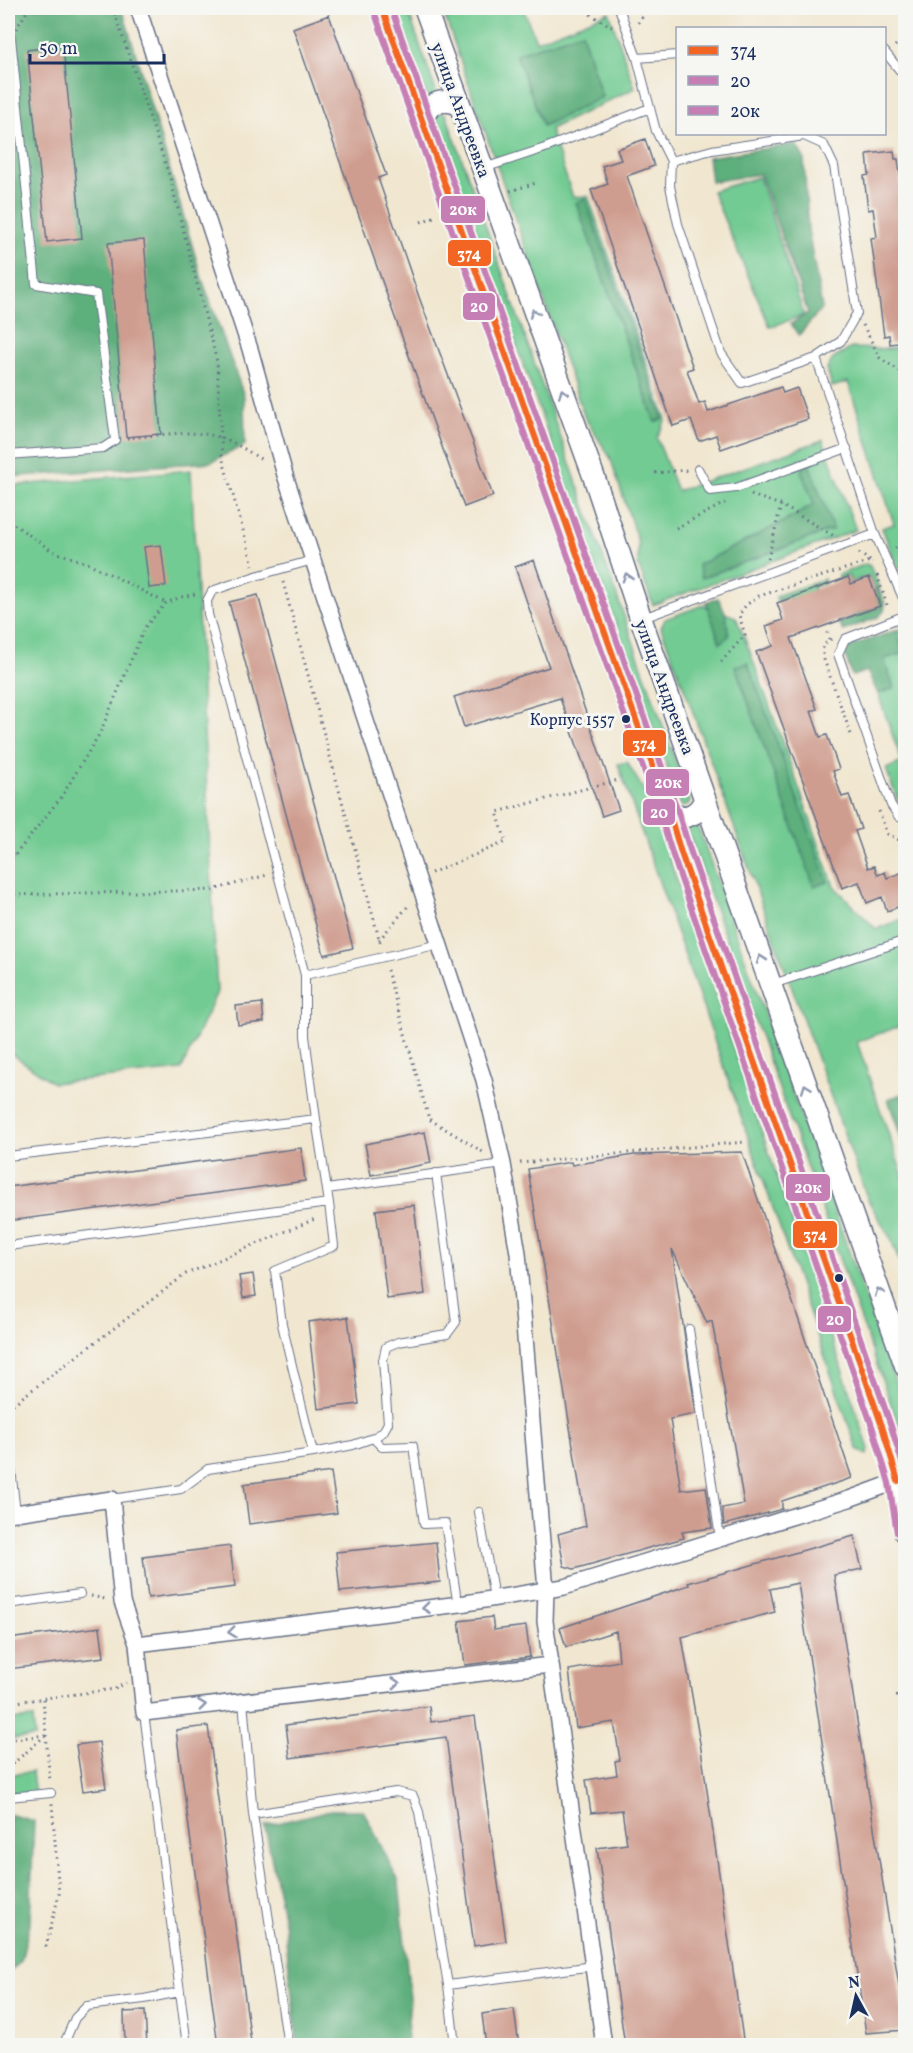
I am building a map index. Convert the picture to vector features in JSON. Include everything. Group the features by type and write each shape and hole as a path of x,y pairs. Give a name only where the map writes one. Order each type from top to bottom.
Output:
{"main road":[{"path":"382,8 669,812 882,1426 903,1479 906,1532"},
{"name":"улица Андреевка","path":"425,8 602,500 641,619 906,1367"},
{"path":"422,118 428,108 437,102 448,100 459,104"},
{"path":"669,812 677,817 686,818 695,814 705,799"}],"street":[{"path":"138,8 250,349 285,475 484,1080 503,1164 518,1253 546,1590 545,1621 604,2046"},
{"path":"137,1644 460,1604 564,1587 839,1502 903,1479"},
{"path":"12,1514 112,1499 122,1602 137,1644 144,1713 550,1665"}],"lane":[{"path":"619,8 637,58 656,130 671,161 670,186 678,224 721,353 742,383 816,358 841,341 857,313 834,166 824,145 804,136 712,150 671,161"},
{"path":"8,455 103,448 115,440 96,294 36,284 9,38"},
{"path":"886,52 906,78"},
{"path":"637,58 676,55"},
{"path":"482,169 650,108"},
{"path":"816,358 875,534 906,605"},
{"path":"698,469 710,491 736,488 847,448"},
{"path":"641,619 875,534"},
{"path":"313,560 212,591 207,602 208,614 305,975 304,1036 334,1246 275,1271 282,1324 313,1453"},
{"path":"906,615 844,639 838,654 891,805 899,818 906,819"},
{"path":"770,985 906,940"},
{"path":"305,975 440,944"},
{"path":"8,1156 316,1119"},
{"path":"327,1189 503,1164"},
{"path":"112,1499 181,1489 208,1469 353,1445 383,1432 388,1423 383,1360 386,1347 398,1342 447,1334 456,1322 435,1173"},
{"path":"8,1245 329,1203"},
{"path":"689,1329 720,1538"},
{"path":"373,1438 382,1447 413,1446 424,1524 446,1523 456,1594 460,1604"},
{"path":"8,1443 12,1514"},
{"path":"479,1512 494,1598"},
{"path":"8,1604 80,1594"},
{"path":"243,1700 253,1814 288,2046"},
{"path":"144,1713 187,2046"},
{"path":"253,1814 396,1792 413,1796 419,1812 448,1984 455,2046"},
{"path":"8,1797 51,1793"},
{"path":"448,1984 594,1966"},
{"path":"63,2046 75,2018 87,2007 144,2000 180,1992"}],"path":[{"path":"9,38 29,8"},
{"path":"113,8 170,178 217,362 222,457 256,576"},
{"path":"857,313 880,358 906,375"},
{"path":"115,440 190,433 221,438 285,475"},
{"path":"655,472 698,469"},
{"path":"736,488 781,505 846,543 870,561"},
{"path":"676,528 726,503"},
{"path":"759,596 781,505"},
{"path":"8,523 15,525 52,551 90,564 166,603"},
{"path":"279,569 429,1119 503,1164 745,1142"},
{"path":"8,864 63,796 100,733 145,627 166,603 181,597 212,591"},
{"path":"827,632 830,639"},
{"path":"903,653 906,643"},
{"path":"379,940 423,889 430,873 506,842 497,812 618,780"},
{"path":"898,839 906,862"},
{"path":"8,895 213,890 278,872"},
{"path":"8,1408 186,1274 322,1216 329,1203"},
{"path":"80,1594 122,1602"},
{"path":"8,1703 115,1689 140,1676"},
{"path":"896,1696 906,1695"},
{"path":"43,1699 59,1894 46,1947"},
{"path":"8,1740 46,1735"},
{"path":"8,1768 46,1735"}],"green space":[{"path":"8,8 120,8 125,18 202,279 244,396 245,445 211,462 8,477"},
{"path":"395,8 407,8 437,94 427,98"},
{"path":"442,8 523,8 536,41 609,12 635,88 550,129 573,197 588,196 666,419 657,438 677,491 823,440 856,530 653,605 638,564 638,542 610,457 585,418","holes":["585,199 663,418 655,422 577,203","814,504 833,529 702,578"]},
{"path":"582,32 602,97 543,126 516,54"},
{"path":"443,112 446,114 690,802 685,807 681,806 435,118 436,114"},
{"path":"796,144 804,158 808,230 822,308 799,335 791,324 808,313 760,174 711,182 708,157"},
{"path":"759,177 804,315 770,327 712,191"},
{"path":"585,198 663,419 655,422 576,203"},
{"path":"905,347 906,567 898,569 882,528 894,524 848,382 832,387 827,369 833,359 851,348"},
{"path":"808,461 833,529 702,578 698,565 814,504 801,471"},
{"path":"191,470 217,992 181,1070 53,1083 8,1051 8,486"},
{"path":"866,564 870,566 879,587 875,589 869,576 851,582 849,576 839,579 838,575"},
{"path":"824,579 825,583 813,587 815,593 791,601 789,597 777,601 776,596"},
{"path":"879,589 885,604 884,611 878,617 843,631 839,623 880,606 875,590"},
{"path":"718,598 725,612 729,636 720,643 706,602"},
{"path":"703,605 736,617 834,886 876,929 905,918 905,1024 857,1042 905,1182 905,1277 891,1239 868,1200 661,628 665,619"},
{"path":"905,627 905,811 899,804 886,769 902,762 878,694 893,687 884,659 903,653 897,630"},
{"path":"897,630 903,653 884,659 894,688 878,694 867,671 852,676 845,654 849,647"},
{"path":"748,663 828,882 814,886 735,666"},
{"path":"627,762 650,801 869,1449 867,1455 857,1449 618,764"},
{"path":"696,821 905,1409 905,1444 686,826 692,826"},
{"path":"906,1093 905,1149 888,1099"},
{"path":"33,1718 35,1737 12,1739 10,1720"},
{"path":"32,1772 35,1794 8,1797 8,1775"},
{"path":"331,1810 363,1810 399,1882 410,1999 406,2045 299,2046 297,2041 284,1921 265,1826"},
{"path":"8,1814 34,1821 30,1923 21,1961 8,1974"}],"building":[{"path":"329,15 386,175 378,178 419,297 493,496 464,507 293,28"},
{"path":"63,46 82,238 47,242 27,50"},
{"path":"645,139 654,166 627,176 693,368 687,370 699,404 705,402 708,412 781,387 783,393 797,388 808,419 721,449 716,435 699,441 691,420 673,426 591,190 608,184 602,166 621,160 617,149"},
{"path":"894,151 895,159 898,159 906,223 906,342 890,344 889,335 884,336 871,238 877,237 873,209 868,210 864,176 869,175 867,154"},
{"path":"144,240 161,434 126,437 108,243"},
{"path":"161,545 166,586 149,588 144,547"},
{"path":"534,560 619,810 602,816 560,698 464,727 454,697 549,667 515,567"},
{"path":"848,577 851,584 869,577 880,606 791,638 817,709 811,711 820,737 827,735 839,769 833,771 842,797 849,795 861,829 855,831 868,868 874,866 878,875 885,872 887,878 906,871 906,904 887,911 882,897 867,903 859,882 842,888 756,652 773,646 766,626 783,620 777,603"},
{"path":"258,595 353,948 324,955 229,602"},
{"path":"262,1003 264,1022 238,1025 236,1006"},
{"path":"425,1132 431,1163 371,1175 365,1144"},
{"path":"301,1148 305,1181 8,1221 8,1187"},
{"path":"742,1152 852,1478 782,1501 782,1509 724,1525 722,1508 744,1504 712,1321 707,1323 672,1249 696,1414 670,1419 681,1490 706,1487 712,1528 682,1532 684,1538 574,1569 564,1566 558,1534 586,1526 528,1169 634,1155"},
{"path":"414,1205 425,1294 387,1299 376,1210"},
{"path":"253,1274 256,1296 243,1298 239,1276"},
{"path":"348,1317 359,1404 318,1409 308,1322"},
{"path":"331,1472 337,1513 249,1524 244,1484"},
{"path":"854,1536 862,1569 834,1575 906,2030 866,2033 798,1583 770,1589 775,1612 682,1637 701,1749 744,2046 625,2046 597,1848 627,1844 622,1810 591,1813 586,1780 617,1775 615,1761 620,1760 614,1722 576,1728 569,1670 619,1661 616,1631 566,1647 560,1628 689,1585 688,1583"},
{"path":"436,1542 440,1582 340,1592 336,1552"},
{"path":"230,1546 235,1587 148,1598 143,1557"},
{"path":"492,1617 494,1630 526,1626 530,1657 465,1665 459,1621"},
{"path":"100,1627 104,1657 8,1669 8,1639"},
{"path":"429,1706 431,1722 475,1716 506,1941 474,1946 446,1737 290,1758 286,1725"},
{"path":"208,1726 251,2042 222,2046 218,2046 176,1730"},
{"path":"99,1742 106,1788 83,1791 76,1745"},
{"path":"514,2009 519,2046 486,2046 482,2014"},
{"path":"145,2011 147,2046 125,2046 124,2012"}],"transit line":[{"name":"374","path":"382,8 669,812 681,853 882,1426 898,1481"},
{"name":"20к","path":"391,8 677,809 906,1475"},
{"name":"20","path":"374,11 660,815 873,1429 889,1483 897,1533"}],"place":[{"name":"Корпус 1557","path":"626,719"}]}
